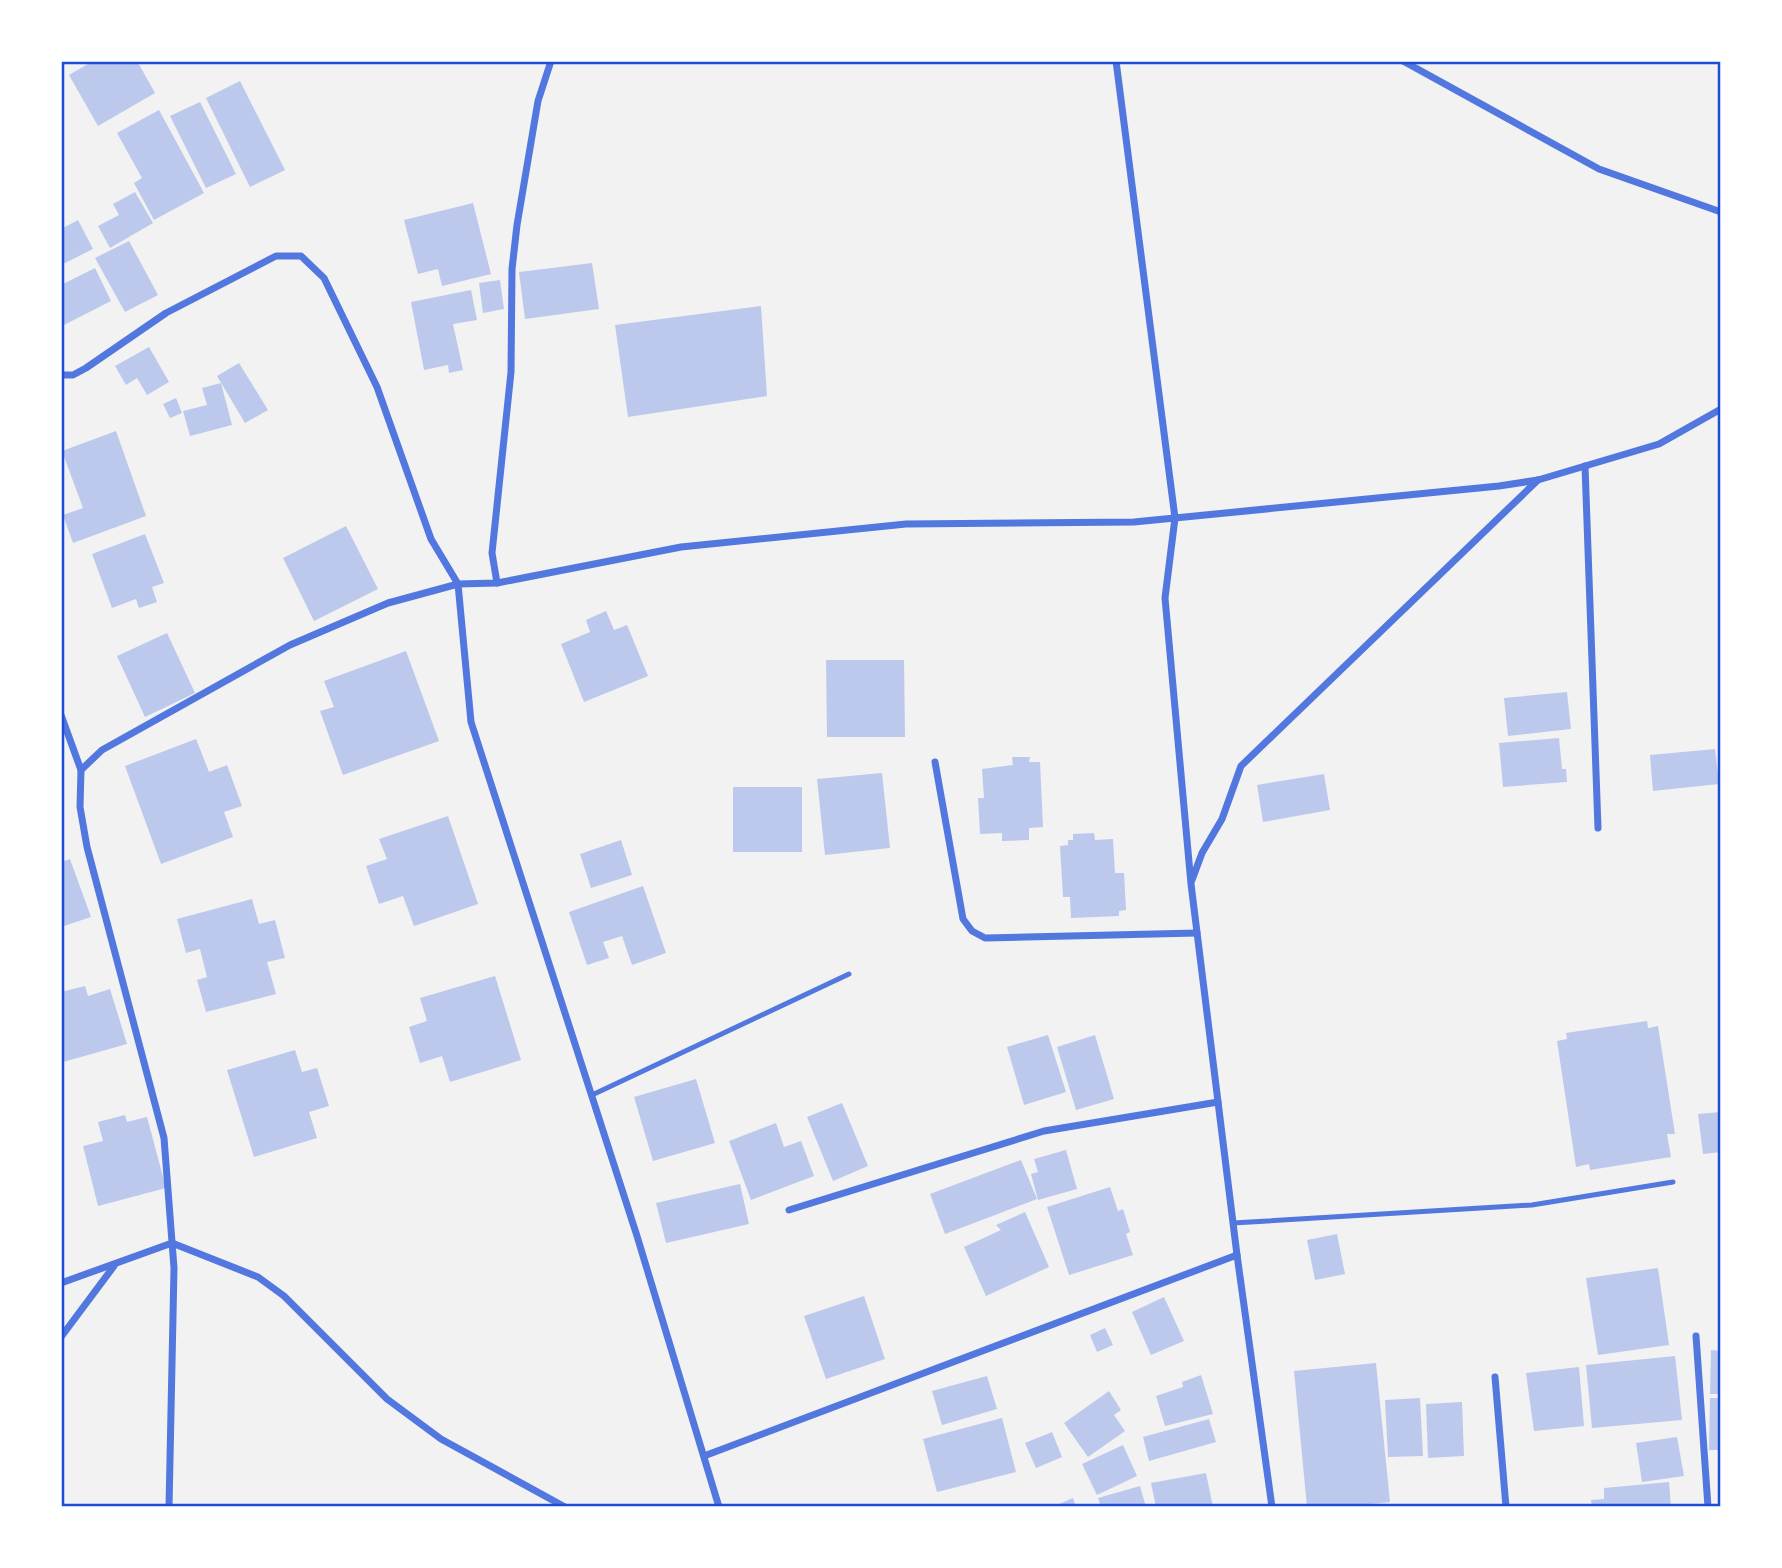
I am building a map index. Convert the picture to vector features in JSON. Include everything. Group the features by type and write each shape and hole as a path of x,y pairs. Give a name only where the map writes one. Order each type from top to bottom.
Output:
{"street":[{"path":"497,583 492,553 511,372 512,269 538,101 551,61"},
{"path":"1116,61 1175,518 1165,598 1191,884 1237,1255 1272,1507"},
{"path":"1403,61 1599,169 1721,212"},
{"path":"61,375 73,375 86,368 166,313 276,256 301,256 324,278 377,387 431,539 458,584 471,722 592,1095 719,1507"},
{"path":"81,770 102,750 290,645 388,603 458,584 497,583 681,547 892,525 1134,522 1499,486 1538,480 1659,444 1721,409"},
{"path":"1585,466 1598,828"},
{"path":"1191,884 1202,853 1222,819 1241,766 1538,480"},
{"path":"61,715 81,770 80,807 87,847 164,1138 174,1268 169,1507"},
{"path":"935,762 963,919 972,931 985,937 1197,933"},
{"path":"789,1210 1044,1131 1218,1102"},
{"path":"61,1283 172,1243 258,1278 284,1296 387,1399 419,1423 441,1439 565,1507"},
{"path":"704,1456 1237,1255"},
{"path":"61,1337 114,1265"},
{"path":"1696,1336 1708,1507"},
{"path":"1495,1377 1506,1507"}],"lane":[{"path":"592,1095 849,974"},
{"path":"1233,1223 1532,1205 1673,1182"}],"building":[{"path":"93,61 137,61 155,93 98,126 69,75"},
{"path":"240,81 285,170 250,187 206,98"},
{"path":"200,102 236,174 206,188 170,116"},
{"path":"159,110 204,193 154,220 134,183 142,178 117,133"},
{"path":"135,192 153,223 110,248 98,226 119,215 113,204"},
{"path":"473,203 491,274 442,286 438,269 418,274 404,220"},
{"path":"78,220 93,249 61,265 61,229"},
{"path":"129,241 158,295 125,312 95,258"},
{"path":"592,263 599,309 525,319 519,272"},
{"path":"95,268 111,301 62,326 61,285"},
{"path":"500,280 504,309 483,313 479,283"},
{"path":"471,290 477,320 453,324 463,370 449,373 448,365 424,370 411,302"},
{"path":"761,306 767,396 628,417 615,325"},
{"path":"149,347 169,382 147,395 137,378 126,385 115,366"},
{"path":"239,363 268,410 245,423 217,376"},
{"path":"221,383 232,425 190,436 183,411 207,405 202,388"},
{"path":"176,398 182,413 170,418 163,404"},
{"path":"116,431 146,516 73,543 63,515 83,508 62,451"},
{"path":"346,526 378,589 314,621 283,558"},
{"path":"145,534 164,583 152,587 157,602 139,608 136,599 112,608 92,554"},
{"path":"606,611 614,630 627,625 648,676 584,702 561,644 590,632 586,620"},
{"path":"167,633 195,693 145,717 117,656"},
{"path":"406,651 439,741 343,775 320,711 334,707 324,681"},
{"path":"826,660 904,660 905,737 827,737"},
{"path":"1567,692 1571,729 1508,736 1504,698"},
{"path":"1559,738 1562,769 1566,769 1567,782 1503,787 1499,743"},
{"path":"196,739 209,772 227,765 242,806 224,812 233,837 161,864 125,766"},
{"path":"1715,749 1719,784 1653,791 1650,755"},
{"path":"1012,757 1030,757 1029,762 1040,762 1043,827 1029,828 1029,840 1002,841 1002,833 980,834 978,798 984,798 982,769 1013,765"},
{"path":"882,773 890,848 825,855 817,779"},
{"path":"1324,774 1330,810 1263,822 1257,785"},
{"path":"733,787 802,787 802,852 733,852"},
{"path":"448,816 478,904 414,926 403,896 379,904 366,866 387,859 379,839"},
{"path":"1094,833 1095,840 1113,839 1115,873 1124,873 1126,910 1119,911 1119,916 1071,918 1070,897 1063,897 1060,846 1068,845 1068,840 1073,840 1073,834"},
{"path":"621,840 632,875 591,888 580,854"},
{"path":"70,859 91,917 61,927 61,862"},
{"path":"643,886 666,953 632,965 622,936 603,942 609,958 587,965 569,912"},
{"path":"252,899 259,924 275,920 285,958 267,962 276,994 206,1012 197,980 207,977 200,949 186,953 177,919"},
{"path":"495,976 521,1060 450,1082 442,1056 420,1063 409,1027 427,1021 420,998"},
{"path":"85,986 88,996 110,989 127,1044 63,1062 61,992"},
{"path":"1647,1021 1648,1028 1658,1026 1675,1134 1667,1134 1671,1157 1590,1170 1589,1164 1576,1167 1557,1041 1567,1039 1566,1033"},
{"path":"1048,1035 1066,1092 1024,1105 1007,1047"},
{"path":"1095,1035 1114,1099 1076,1110 1057,1047"},
{"path":"295,1050 302,1072 317,1068 329,1106 309,1112 317,1138 254,1157 227,1070"},
{"path":"696,1079 715,1143 653,1161 634,1097"},
{"path":"842,1103 868,1166 833,1181 807,1117"},
{"path":"1721,1112 1721,1152 1703,1154 1698,1114"},
{"path":"125,1115 127,1122 147,1117 166,1188 98,1206 83,1146 103,1141 98,1122"},
{"path":"776,1123 784,1147 801,1141 814,1176 751,1200 729,1141"},
{"path":"1066,1150 1077,1189 1038,1200 1031,1174 1038,1172 1034,1159"},
{"path":"1021,1160 1037,1199 945,1234 930,1194"},
{"path":"740,1184 749,1224 666,1243 656,1203"},
{"path":"1110,1187 1118,1211 1123,1209 1130,1232 1126,1234 1133,1255 1069,1275 1047,1207"},
{"path":"1025,1212 1049,1267 986,1296 964,1247 1001,1230 996,1225"},
{"path":"1337,1234 1345,1274 1315,1280 1307,1240"},
{"path":"1658,1268 1669,1345 1598,1355 1586,1278"},
{"path":"864,1296 885,1359 826,1379 804,1316"},
{"path":"1164,1297 1184,1341 1151,1355 1132,1312"},
{"path":"1105,1328 1113,1345 1097,1352 1090,1335"},
{"path":"1711,1350 1721,1351 1721,1394 1710,1394"},
{"path":"1675,1356 1682,1420 1592,1428 1586,1365"},
{"path":"1376,1363 1390,1502 1344,1507 1307,1507 1294,1371"},
{"path":"1579,1367 1584,1426 1534,1431 1526,1373"},
{"path":"1201,1375 1213,1414 1165,1426 1156,1396 1183,1387 1182,1382"},
{"path":"987,1376 997,1409 942,1425 932,1391"},
{"path":"1109,1391 1121,1410 1114,1415 1125,1431 1088,1457 1064,1423"},
{"path":"1420,1398 1423,1456 1388,1457 1385,1400"},
{"path":"1710,1398 1721,1398 1721,1450 1709,1450"},
{"path":"1462,1402 1464,1456 1428,1458 1426,1404"},
{"path":"1002,1418 1016,1472 937,1492 923,1439"},
{"path":"1209,1419 1216,1442 1149,1461 1143,1437"},
{"path":"1052,1432 1062,1457 1036,1468 1025,1443"},
{"path":"1677,1437 1684,1476 1642,1482 1636,1443"},
{"path":"1123,1445 1137,1476 1097,1495 1082,1464"},
{"path":"1206,1473 1213,1507 1156,1507 1151,1483"},
{"path":"1669,1482 1671,1507 1592,1507 1591,1500 1604,1499 1604,1488"},
{"path":"1140,1486 1146,1507 1101,1507 1098,1498"},
{"path":"1073,1498 1076,1507 1052,1507"}]}
